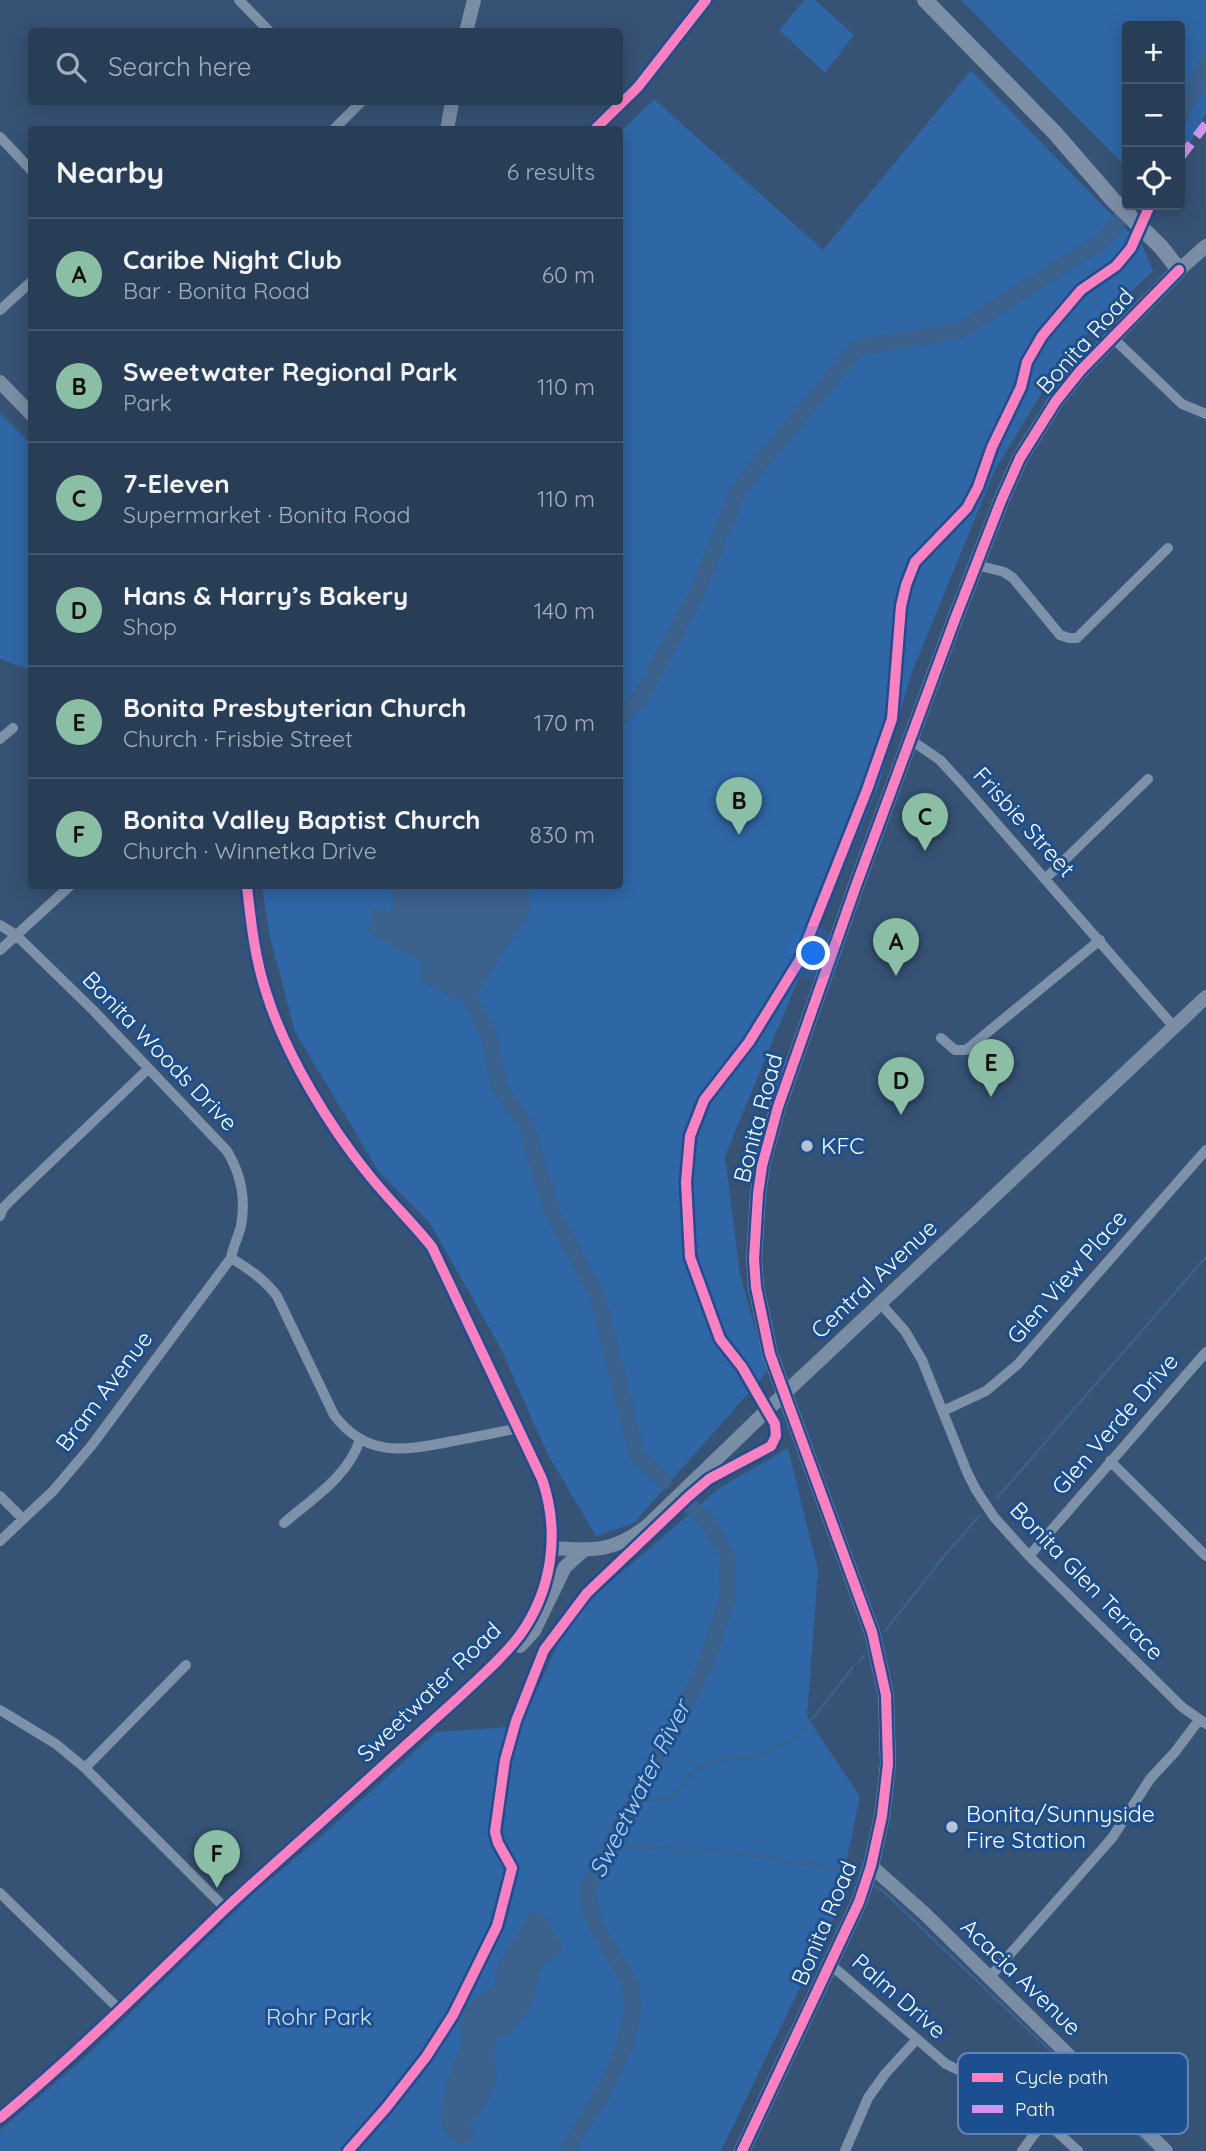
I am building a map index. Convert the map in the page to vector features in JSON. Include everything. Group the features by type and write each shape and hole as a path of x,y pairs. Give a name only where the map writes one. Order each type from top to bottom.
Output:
{"main road":[{"path":"467,28 474,0"},
{"path":"623,102 638,87 706,0"},
{"path":"925,0 1055,133 1179,270 1206,246"},
{"path":"448,126 451,105"},
{"path":"598,126 620,105"},
{"name":"Bonita Road","path":"742,2151 859,1902 872,1866 882,1816 888,1764 886,1695 872,1632 771,1354 756,1287 756,1233 762,1166 781,1098 856,883 1000,501 1020,458 1056,401 1081,370 1179,270"},
{"path":"0,382 28,411"},
{"name":"Sweetwater Road","path":"0,2118 55,2072 226,1909 395,1757 494,1663 520,1635 536,1608 546,1582 553,1548 549,1497 432,1247 370,1177 344,1143 276,1022 254,946 247,889"},
{"name":"Central Avenue","path":"553,1548 610,1547 629,1540 662,1513 786,1392 1206,997"},
{"path":"494,1663 506,1661 534,1631 561,1574 585,1549"},
{"name":"Acacia Avenue","path":"872,1866 924,1913 1066,2053"},
{"name":"Acacia Avenue","path":"1149,2134 1166,2151"}],"street":[{"path":"239,0 266,28"},
{"path":"345,105 352,111"},
{"path":"337,126 358,105"},
{"path":"0,137 28,167"},
{"path":"0,310 28,285"},
{"path":"1113,338 1182,404 1206,414"},
{"path":"977,565 995,569 1013,578 1060,635 1077,638 1168,548"},
{"path":"0,739 13,728"},
{"name":"Frisbie Street","path":"911,740 940,760 1174,1027"},
{"path":"1046,878 1148,779"},
{"path":"0,950 66,889"},
{"name":"Bonita Woods Drive","path":"0,925 16,935 93,1010 218,1140 235,1166 241,1184 242,1213 231,1258"},
{"path":"941,1038 955,1050 966,1050 1100,940"},
{"path":"0,1216 3,1208 14,1197 148,1069"},
{"name":"Glen View Place","path":"943,1411 986,1391 1018,1364 1206,1150"},
{"path":"231,1258 259,1277 277,1296 334,1415 346,1429 360,1439 379,1447 409,1450 519,1428"},
{"name":"Bram Avenue","path":"0,1541 53,1491 92,1445 231,1258"},
{"name":"Bonita Glen Terrace","path":"881,1304 905,1331 918,1353 976,1490 994,1517 1029,1556 1182,1707 1202,1722"},
{"name":"Glen Verde Drive","path":"1029,1556 1206,1352"},
{"path":"284,1523 345,1470 355,1455 360,1439"},
{"path":"1110,1461 1206,1556"},
{"path":"0,1496 23,1519"},
{"path":"85,1768 186,1665"},
{"path":"0,1710 56,1744 85,1768 226,1909"},
{"path":"989,1978 1112,1838 1150,1779 1202,1722"},
{"path":"0,1893 120,2010"},
{"name":"Palm Drive","path":"831,1965 946,2064 958,2070"},
{"path":"845,2151 868,2098 884,2074 917,2039"},
{"path":"1021,2151 1034,2134"},
{"name":"Palm Drive","path":"1059,2134 1078,2151"}],"green space":[{"path":"804,0 815,0 854,35 825,73 779,30"},
{"path":"961,0 1206,0 1206,113 1185,153 1185,21 1122,21 1122,163"},
{"path":"971,70 1143,247 1153,271 1064,356 995,470 912,672 879,784 725,1156 740,1274 767,1372 634,1523 596,1536 547,1453 500,1347 430,1223 379,1172 295,1032 269,933 262,889 623,889 623,130 654,99 823,250"},
{"path":"0,413 28,441 28,669 0,659"},
{"name":"Rohr Park","path":"788,1448 818,1570 807,1717 860,1797 835,1915 721,2151 0,2151 0,2130 83,2059 252,1895 436,1732 520,1726 571,1616 718,1489"}],"shaded area":[{"path":"1206,43 1200,70 1185,103 1185,93"},
{"path":"388,889 529,889 530,912 472,1002 453,998 421,981 421,961 368,932 375,907 391,912 394,894"},
{"path":"530,1911 544,1915 550,1921 551,1928 561,1944 561,1951 544,1965 540,1972 531,2008 508,2036 498,2038 494,2055 496,2082 478,2116 469,2120 474,2134 468,2144 453,2141 445,2131 443,2101 463,2040 460,2026 463,2014 475,1999 493,1986 499,1962"}],"waterway":[{"name":"Sweetwater River","path":"1185,108 1206,66"},
{"name":"Sweetwater River","path":"623,714 641,697 698,591 738,490 857,348 960,330 1104,240 1127,210"},
{"name":"Sweetwater River","path":"467,983 472,1002 490,1039 499,1086 526,1125 552,1211 597,1295 638,1457 664,1481"},
{"path":"997,1498 1206,1257"},
{"name":"Sweetwater River","path":"569,2151 605,2089 623,2050 633,2012 631,1985 596,1926 587,1894 593,1875 669,1738 706,1663 728,1597 727,1556 709,1523 690,1506"},
{"path":"885,1631 980,1515"},
{"path":"859,1662 865,1655"},
{"path":"638,1794 661,1801 670,1798 703,1765 775,1750 801,1731 853,1667"},
{"path":"611,1843 733,1852 843,1870"},
{"path":"874,1885 1052,2053"},
{"path":"1137,2134 1155,2151"}],"marked path":[{"path":"1185,151 1206,124"}],"cycle path":[{"path":"623,102 638,87 706,0"},
{"path":"598,126 620,105"},
{"path":"348,2151 426,2057 453,2015 497,1926 512,1868 495,1832 505,1760 516,1721 544,1650 587,1593 689,1496 709,1479 771,1446 776,1436 775,1424 742,1367 720,1339 690,1257 686,1182 690,1136 704,1100 749,1042 799,961 867,790 892,719 901,606 915,562 967,508 1021,387 1027,362 1042,336 1081,290 1116,266 1131,248 1148,210"},
{"path":"742,2151 859,1902 871,1866 882,1816 888,1764 886,1695 872,1632 770,1354 756,1287 754,1259 762,1166 778,1107 857,883 955,619 1020,458 1056,401 1081,370 1179,270"},
{"path":"0,2118 86,2042 237,1898 490,1668 520,1635 540,1599 546,1579 552,1539 548,1499 542,1479 432,1247 354,1156 310,1089 285,1042 259,968 247,889"}],"place":[{"name":"Sweetwater Regional Park","path":"739,835"},
{"name":"7-Eleven","path":"925,851"},
{"name":"Caribe Night Club","path":"896,976"},
{"name":"Bonita Presbyterian Church","path":"991,1097"},
{"name":"Hans & Harry’s Bakery","path":"901,1115"},
{"name":"KFC","path":"807,1146"},
{"name":"Bonita/Sunnyside Fire Station","path":"952,1827"},
{"name":"Bonita Valley Baptist Church","path":"217,1888"}]}
